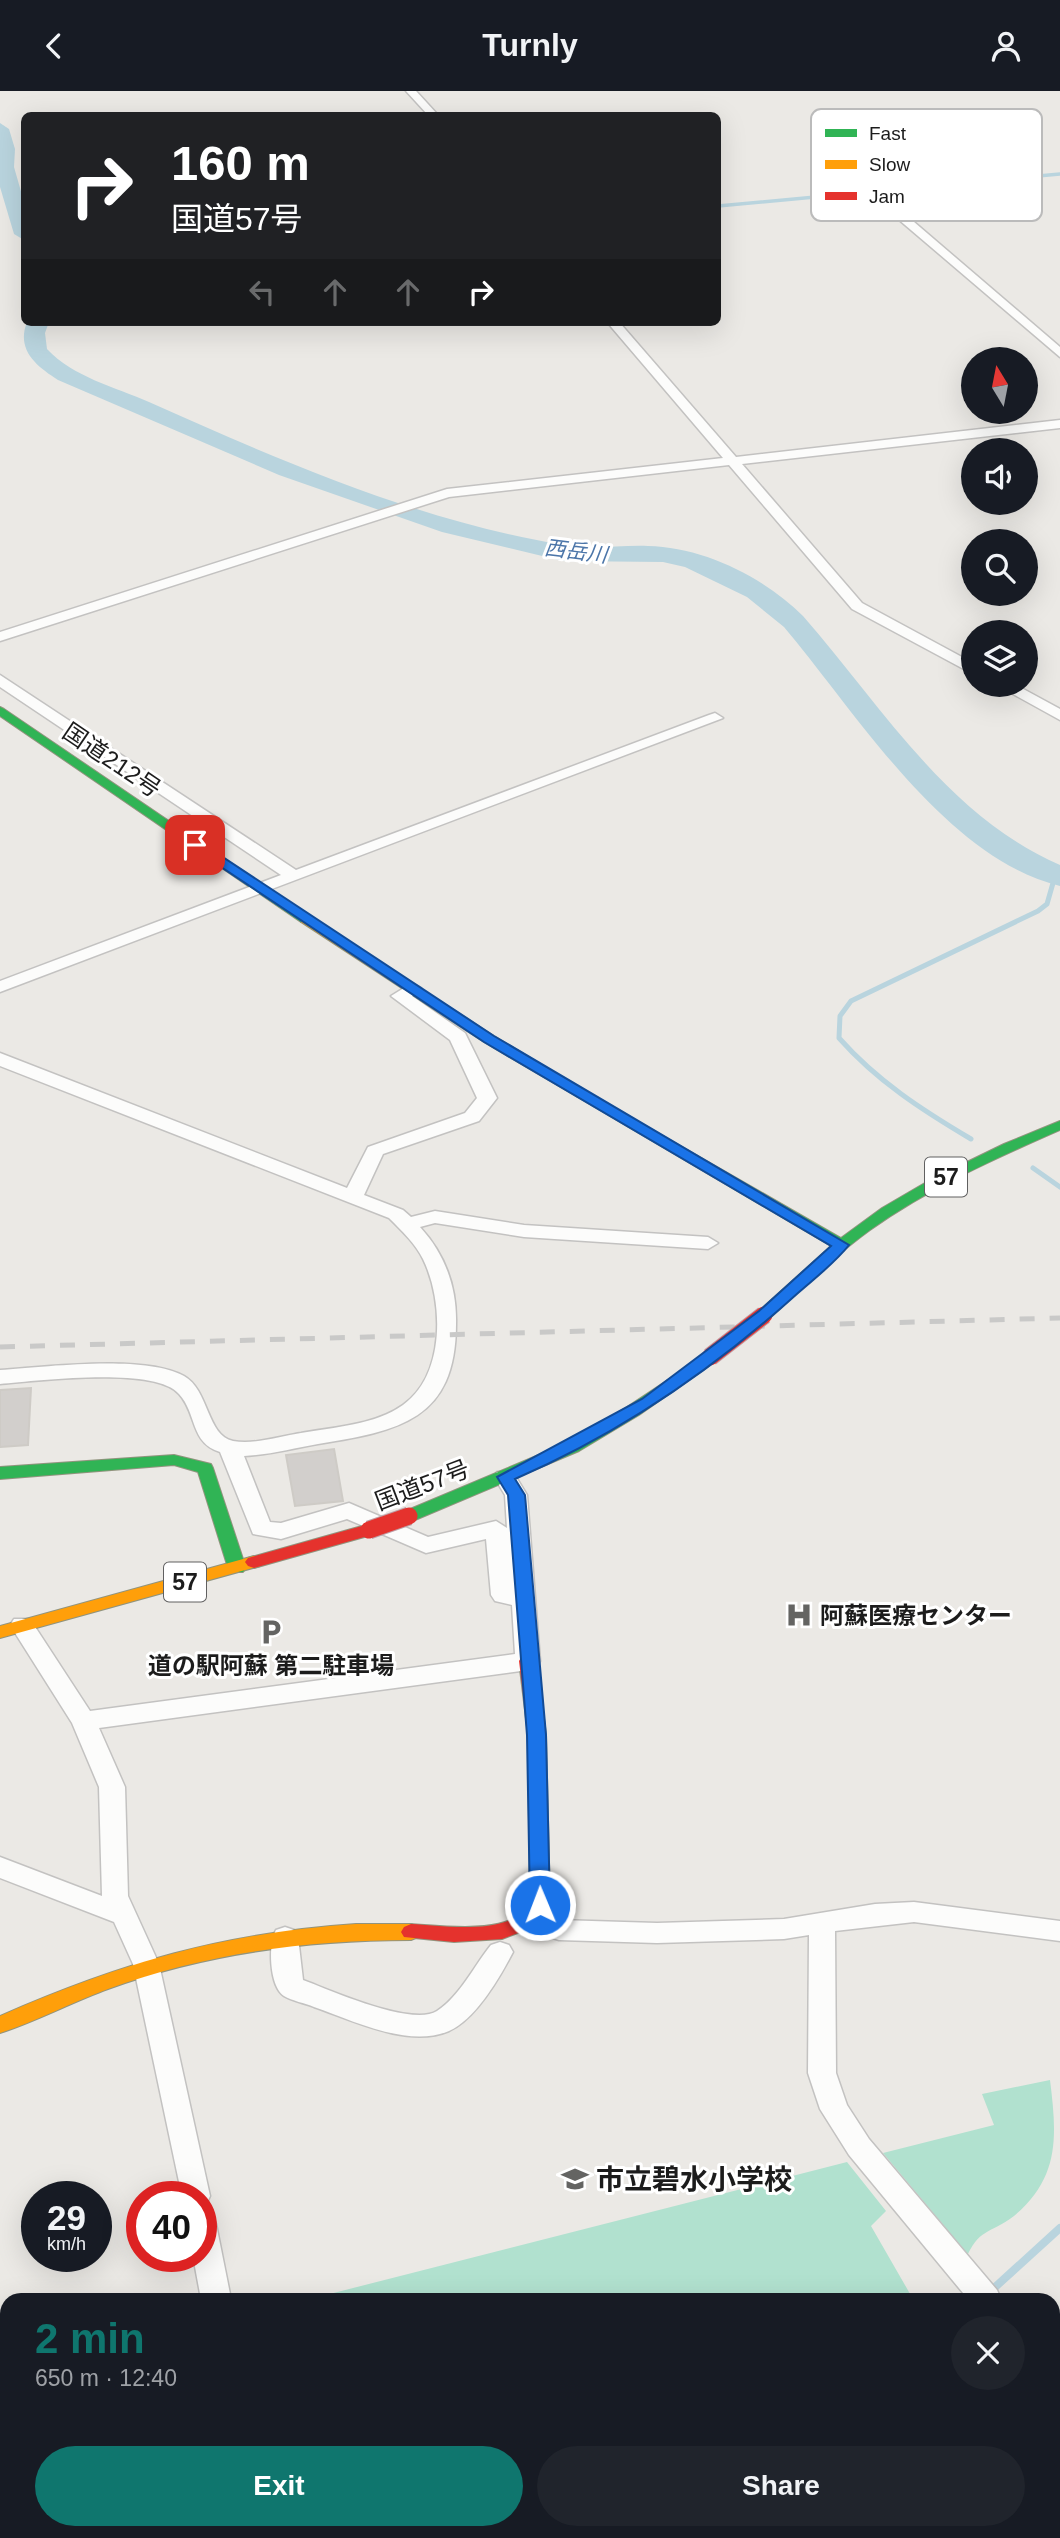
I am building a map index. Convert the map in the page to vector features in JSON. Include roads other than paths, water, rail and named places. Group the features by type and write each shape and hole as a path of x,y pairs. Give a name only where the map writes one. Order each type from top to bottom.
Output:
{"main road":[{"name":"国道212号","path":"0,711 261,889 489,1039 841,1245"},
{"name":"国道57号","path":"11,1628 369,1530 505,1477 600,1431 648,1402 764,1315 841,1245 893,1209 950,1175 1060,1125"},
{"path":"0,1473 71,1470 174,1460 205,1468 237,1568"},
{"path":"0,2025 97,1980 184,1953 338,1931 497,1931 530,1921 540,1905 537,1735 528,1661"}],"street":[{"path":"411,91 430,112"},
{"path":"906,221 1060,353"},
{"path":"617,326 857,606 961,662"},
{"path":"0,637 447,493 1060,424"},
{"path":"0,680 294,876"},
{"path":"1026,697 1060,715"},
{"path":"0,987 715,718"},
{"path":"353,1196 375,1151 387,1144 472,1117 487,1098 458,1037 400,996 412,988"},
{"path":"0,1059 292,1176 353,1196 396,1214 437,1261 443,1287 446,1358 432,1391 418,1406 400,1418 365,1429 230,1448 209,1436 201,1423 192,1392 172,1378 152,1374 91,1373 0,1377"},
{"path":"407,1224 435,1217 524,1231 709,1243"},
{"path":"230,1448 261,1529 281,1531 349,1511 426,1545 496,1529 503,1595 524,1600"},
{"path":"84,1721 528,1661 516,1495 505,1477"},
{"path":"11,1628 84,1721 112,1787 115,1896 146,1964 193,2181"},
{"path":"0,1867 126,1916"},
{"path":"530,1921 559,1930 609,1933 784,1930 875,1913 914,1912 1060,1931"},
{"path":"822,1925 822,2073 834,2109 859,2147 981,2293"},
{"path":"285,1937 288,1982 293,1987 419,2028 441,2022 464,2000 500,1952"},
{"path":"211,2272 215,2293"}],"waterway":[{"name":"西岳川","path":"0,129 5,149 4,167 21,224"},
{"path":"1042,176 1060,174"},
{"path":"721,206 811,197"},
{"name":"西岳川","path":"37,326 34,333 36,350 66,375 234,448 342,491 451,526 563,553 679,556 705,565 743,584 778,607 794,622 881,732 967,819 998,844 1029,863 1060,877"},
{"path":"971,1139 918,1106 869,1068 839,1038 840,1016 851,1001 1038,911 1047,904 1055,876"},
{"path":"1033,1168 1060,1187"},
{"path":"989,2293 1060,2228"}],"railway":[{"path":"0,1347 1060,1318"}],"place":[{"name":"阿蘇医療センター","path":"799,1615"},
{"name":"道の駅阿蘇 第二駐車場","path":"271,1632"},
{"name":"市立碧水小学校","path":"575,2179"}]}
